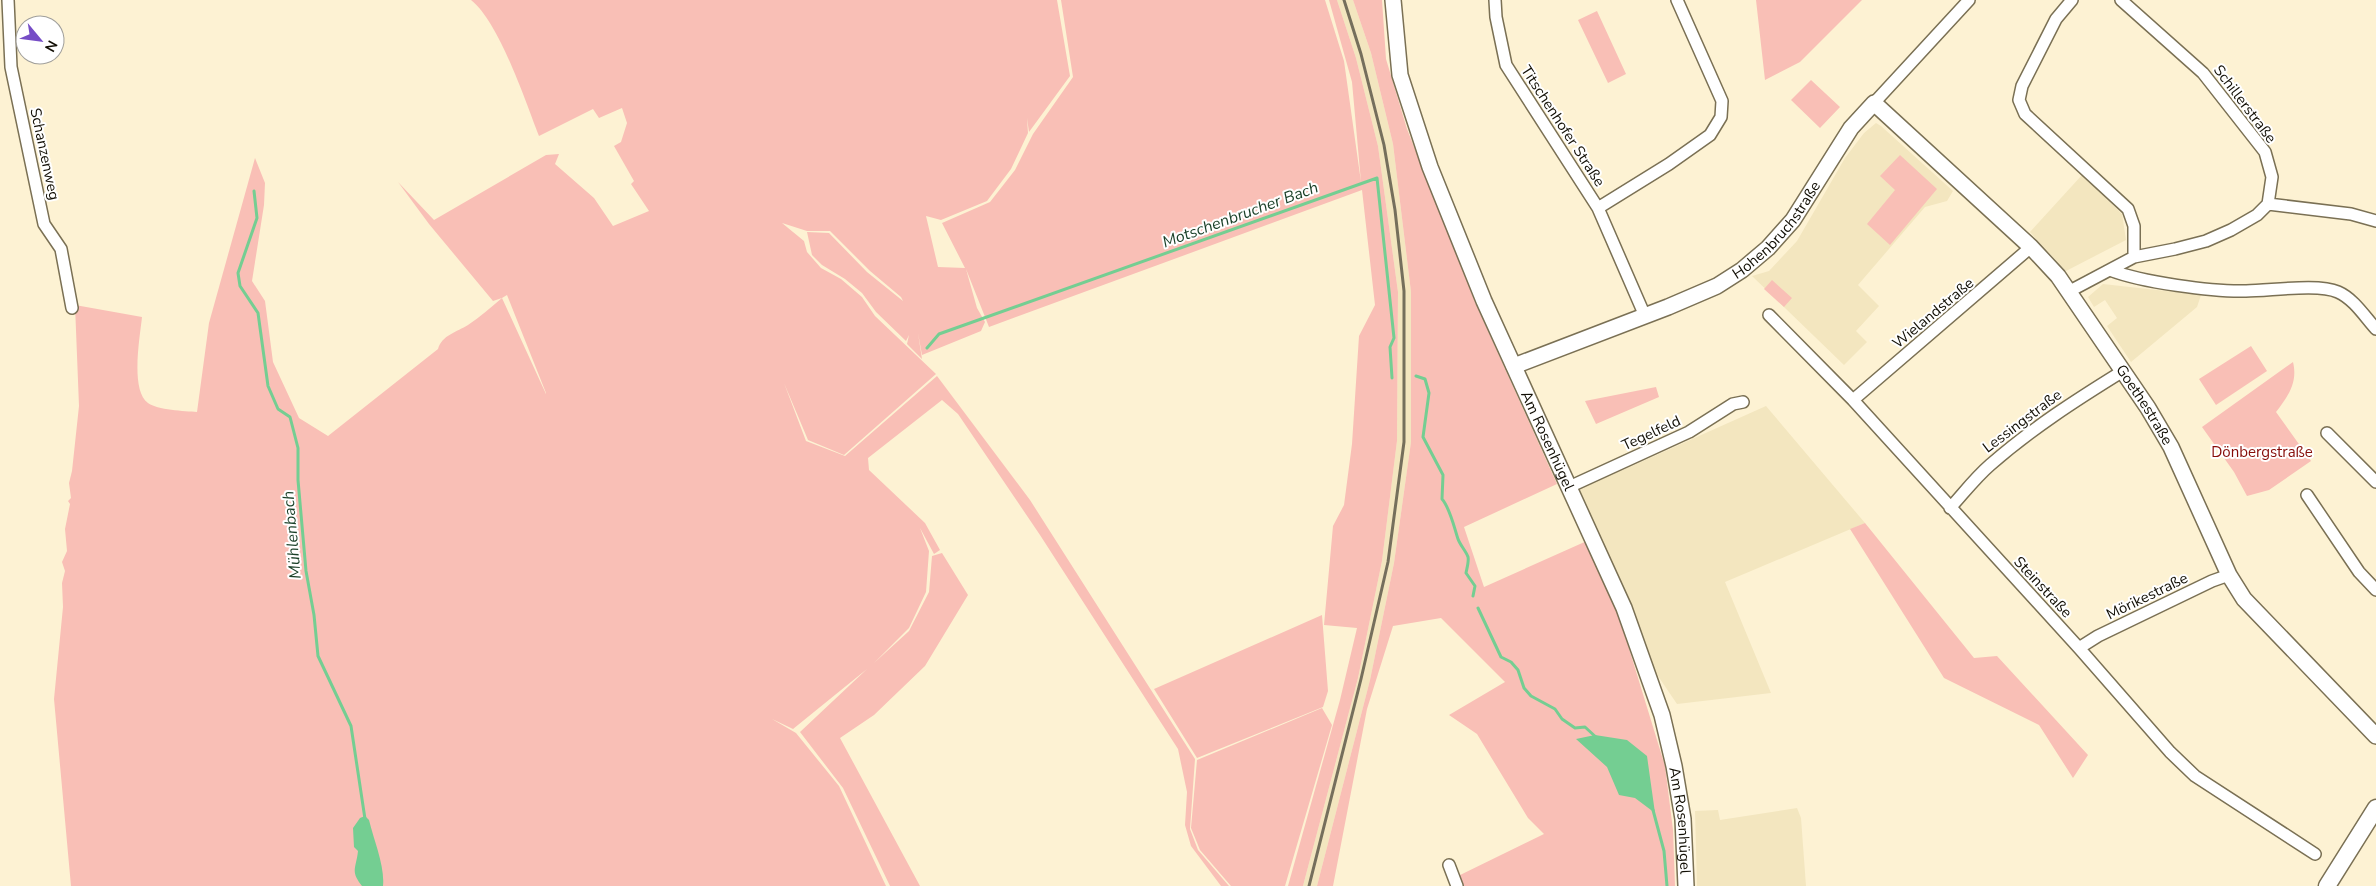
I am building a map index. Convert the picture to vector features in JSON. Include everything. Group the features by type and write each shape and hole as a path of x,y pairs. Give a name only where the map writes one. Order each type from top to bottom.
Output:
{"main road":[{"path":"2327,886 2376,808"}],"street":[{"name":"Schanzenweg","path":"8,0 11,67 44,224 61,249 72,308"},
{"name":"Am Rosenhügel","path":"1393,0 1400,75 1410,112 1460,243 1624,608 1662,714 1674,766 1683,819 1686,886"},
{"name":"Titschenhofer Straße","path":"1495,0 1496,17 1506,65 1598,208 1645,316"},
{"name":"Titschenhofer Straße","path":"1598,208 1669,164 1710,134 1721,117 1722,101 1677,0"},
{"name":"Hohenbruchstraße","path":"1514,366 1645,316 1729,279 1768,248 1798,212 1851,128 1969,0"},
{"path":"2072,0 2056,18 2022,86 2019,100 2025,114 2128,209 2134,226 2134,257"},
{"name":"Schillerstraße","path":"2121,0 2203,72 2265,152 2272,177 2268,204"},
{"name":"Goethestraße","path":"1874,103 2031,247 2054,272 2148,408 2171,447 2229,575 2244,599 2376,736"},
{"path":"2068,292 2134,257 2206,241 2248,220 2268,204 2351,214 2376,221"},
{"name":"Wielandstraße","path":"1853,400 2031,247"},
{"path":"2110,270 2124,276 2161,282 2243,291 2322,288 2338,292 2350,300 2376,329"},
{"name":"Steinstraße","path":"1768,315 1853,400 2080,648 2170,752 2195,776 2315,854"},
{"name":"Lessingstraße","path":"1950,508 1988,466 2023,438 2068,404 2123,372"},
{"name":"Tegelfeld","path":"1569,487 1689,432 1733,404 1743,402"},
{"path":"2327,433 2376,482"},
{"path":"2307,495 2359,572 2376,590"},
{"name":"Mörikestraße","path":"2080,648 2098,636 2212,581 2229,575"},
{"path":"1449,865 1457,886"}],"shaded area":[{"path":"1337,0 1353,0 1371,53 1393,144 1411,292 1411,442 1394,563 1370,680 1317,886 1303,886 1358,678 1382,561 1397,441 1398,292 1378,146 1356,58"},
{"path":"1876,123 1953,191 1947,201 1925,207 1858,285 1879,306 1856,331 1867,342 1844,365 1752,276 1769,271 1797,241 1845,158 1864,133"},
{"path":"2082,175 2122,214 2126,240 2066,271 2030,232"},
{"path":"2103,284 2201,295 2197,307 2131,362 2107,326 2117,318 2105,300 2094,307 2088,297"},
{"path":"1766,406 1865,523 1725,582 1771,693 1677,704 1641,651 1573,489 1623,470"},
{"path":"1595,735 1627,740 1647,756 1655,813 1635,798 1619,795 1607,767 1576,739"},
{"path":"1797,808 1801,818 1806,886 1697,886 1695,811 1718,810 1720,820"},
{"path":"365,816 369,820 379,853 383,886 362,886 356,877 355,866 358,851 354,847 353,828 360,818"}],"green space":[{"path":"471,0 1057,0 1070,76 1029,132 1027,118 1028,133 1011,169 987,201 941,220 926,216 938,267 965,268 942,223 990,202 1015,170 1033,134 1073,77 1061,0 1325,0 1344,61 1361,182 1352,82 1329,0 1337,0 1356,58 1378,146 1398,292 1397,441 1382,561 1358,678 1303,886 1288,886 1340,700 1357,628 1324,625 1333,526 1344,505 1352,444 1359,336 1375,305 1362,190 989,327 966,269 977,308 985,322 981,331 922,355 918,333 922,359 907,344 909,335 906,341 876,312 862,293 845,279 822,265 812,255 807,232 829,233 867,272 903,301 901,297 870,271 830,231 807,231 782,223 804,241 807,252 821,268 841,279 862,297 875,316 936,374 844,455 808,440 784,383 806,441 845,456 937,376 1030,500 1195,759 1190,829 1198,850 1229,886 1221,886 1191,846 1185,825 1187,792 1178,749 1040,535 958,414 942,400 868,458 869,470 925,523 940,550 934,554 920,528 929,551 926,592 909,628 874,663 909,631 929,592 932,556 942,553 968,595 925,666 874,715 840,738 920,886 890,886 843,788 800,732 867,669 793,729 772,719 796,733 839,786 886,886 71,886 54,699 63,607 62,583 65,571 62,562 67,551 65,529 70,504 68,501 71,498 69,483 79,406 75,305 142,317 138,350 138,375 142,396 148,403 158,407 197,412 209,323 255,158 265,183 264,205 252,281 265,301 273,362 299,418 328,436 438,349 446,337 468,325 502,298 493,301 429,224 398,182 434,220 546,155 559,154 555,164 594,198 613,226 649,211 631,184 634,181 614,146 621,142 627,123 622,108 599,118 593,109 539,136 519,83 501,43 481,11","holes":["507,295 546,393 546,394 502,298"]},
{"path":"1353,0 1382,0 1386,59 1407,129 1475,302 1557,484 1464,527 1484,587 1589,540 1598,557 1627,642 1665,766 1673,830 1675,886 1458,886 1456,877 1544,834 1528,818 1477,734 1449,715 1505,682 1441,618 1393,626 1367,709 1333,886 1317,886 1370,680 1394,563 1411,442 1411,292 1393,144 1371,53"},
{"path":"1756,0 1862,0 1800,62 1765,80"},
{"path":"1597,11 1626,74 1608,83 1578,20"},
{"path":"1811,80 1840,107 1820,128 1791,100"},
{"path":"1900,155 1937,189 1890,245 1867,224 1895,190 1880,176"},
{"path":"1772,280 1792,298 1784,307 1764,289"},
{"path":"2251,346 2267,371 2216,405 2199,379"},
{"name":"Dönbergstraße","path":"2293,362 2294,376 2291,389 2276,412 2311,461 2269,490 2247,496 2234,472 2202,427"},
{"path":"1656,387 1659,397 1596,424 1585,401"},
{"path":"1865,523 1974,658 1997,656 2088,755 2073,778 2039,725 1944,678 1850,529"},
{"path":"1322,615 1328,691 1323,707 1197,758 1154,689"},
{"path":"1322,708 1332,725 1285,886 1231,886 1200,850 1191,828 1197,760"}],"waterway":[{"name":"Motschenbrucher Bach","path":"927,348 939,334 1377,178 1394,338 1390,347 1392,378"},
{"name":"Mühlenbach","path":"254,191 257,218 238,273 240,286 258,313 268,386 278,409 290,417 298,448 298,480 306,571 314,615 318,656 351,726 365,819"},
{"name":"Motschenbrucher Bach","path":"1416,376 1425,379 1429,393 1423,437 1443,475 1442,499 1450,512 1459,541 1468,557 1466,573 1475,586 1473,596"},
{"name":"Motschenbrucher Bach","path":"1478,608 1501,657 1511,662 1518,670 1524,688 1531,696 1555,709 1562,719 1575,728 1585,727 1598,739"},
{"name":"Motschenbrucher Bach","path":"1653,810 1664,851 1667,886"}],"railway":[{"path":"1309,886 1388,562 1404,442 1404,291 1395,210 1384,145 1361,54 1344,0"}]}
